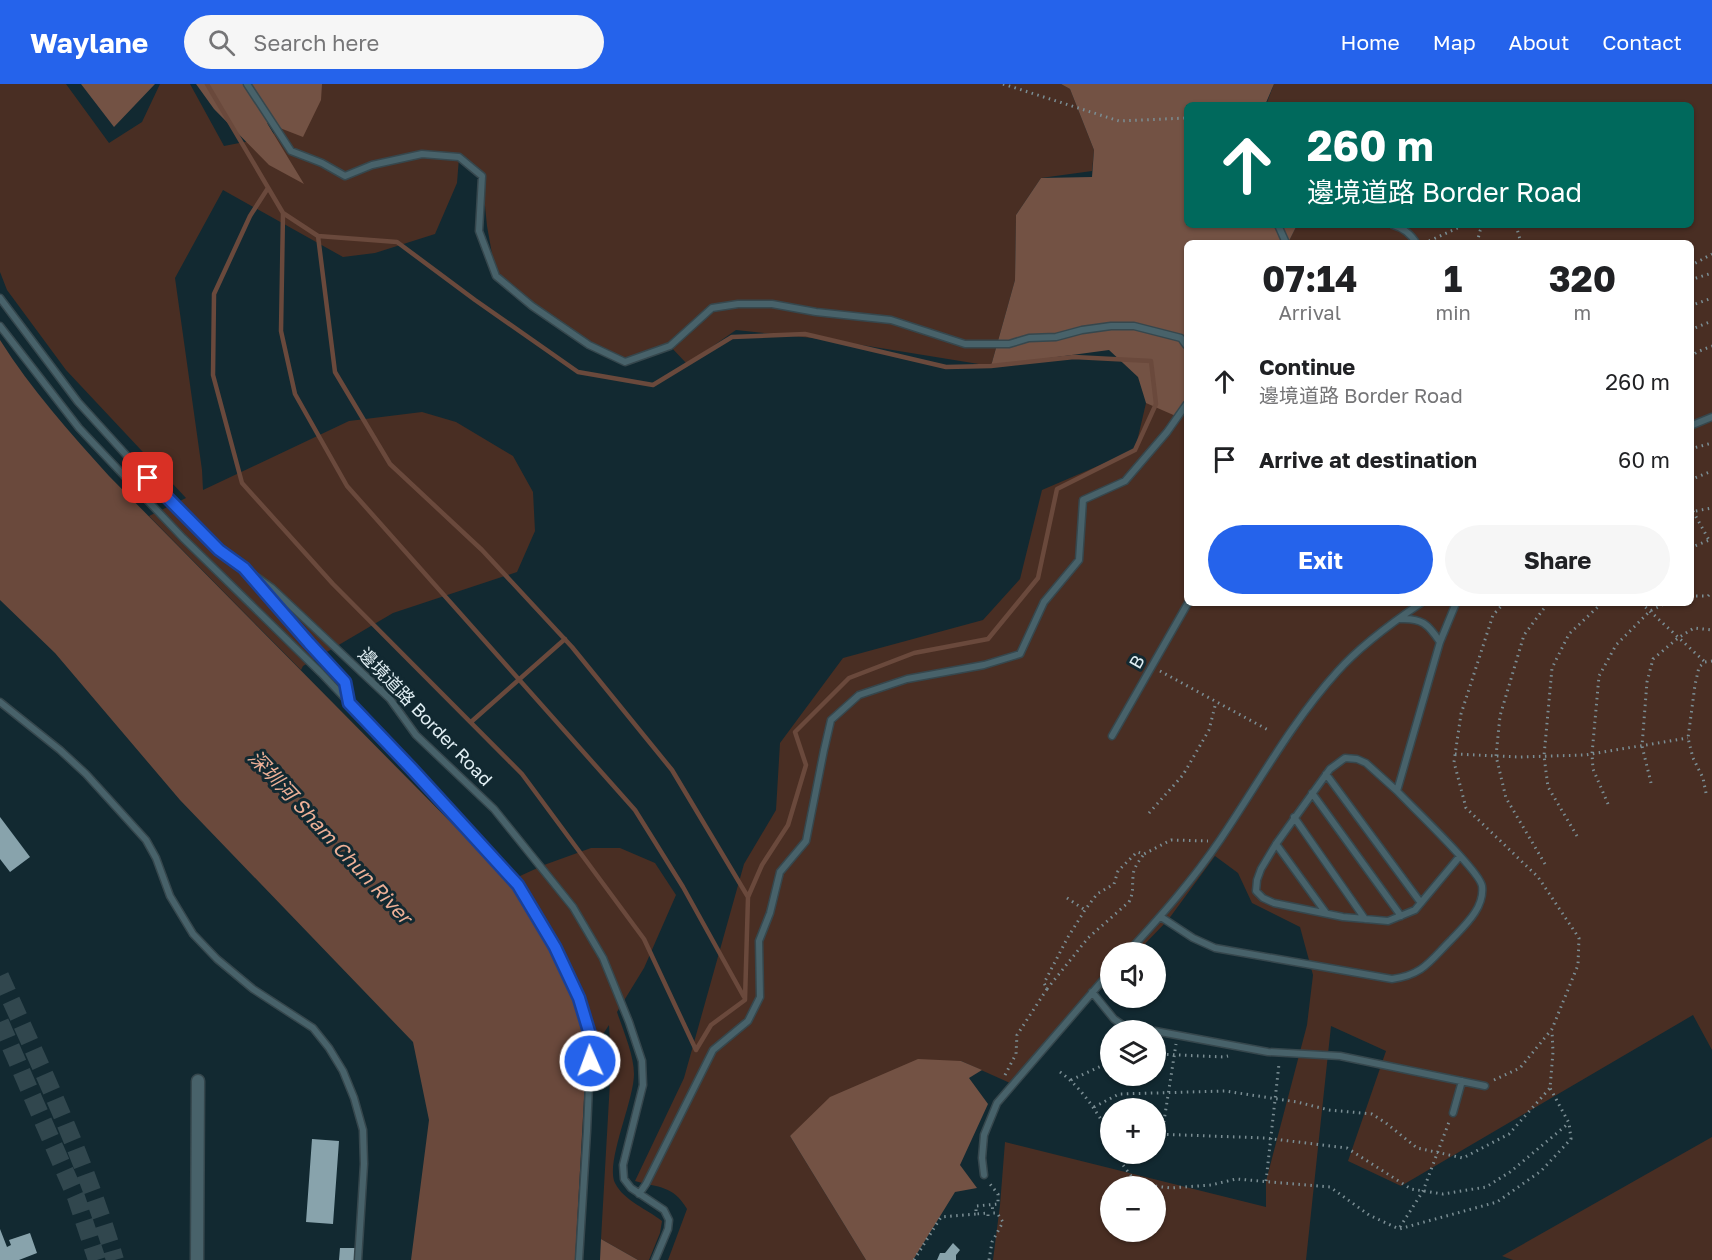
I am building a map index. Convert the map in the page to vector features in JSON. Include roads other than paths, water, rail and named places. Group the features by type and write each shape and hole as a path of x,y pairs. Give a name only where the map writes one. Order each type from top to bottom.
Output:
{"street":[{"path":"197,1260 198,1081"}],"lane":[{"path":"247,84 291,151 322,163 345,176 372,165 422,154 459,157 482,176 479,231 496,276 532,306 561,326 590,345 626,362 670,346 712,308 738,303 772,304 816,312 891,320 965,344 1009,344 1029,338 1056,337 1111,326 1134,326 1181,338 1184,342"},
{"path":"1402,228 1415,240"},
{"name":"邊境道路 Border Road","path":"0,298 78,402 148,478 219,550 272,588 390,699 416,735 494,809 573,907 603,958 642,1061 643,1085 623,1165 624,1179 631,1188 664,1210 669,1220 668,1229 655,1260"},
{"path":"0,326 79,428 183,538 321,673 518,885 555,947 579,998 591,1038 579,1260"},
{"path":"639,1194 712,1050 748,1021 760,997 759,941 770,913 780,872 806,841 831,720 859,695 907,679 984,665 1020,654 1044,602 1078,560 1083,500 1125,481 1167,432 1184,408"},
{"path":"1694,424 1712,417"},
{"path":"244,568 345,682 349,703"},
{"name":"B","path":"1113,736 1186,606"},
{"path":"1137,942 1182,892 1219,841 1299,720 1337,672 1358,652 1417,606"},
{"path":"1397,791 1440,642 1455,606"},
{"path":"1399,620 1409,619 1429,626 1440,642"},
{"path":"0,702 86,774 146,840 156,858 170,896 193,934 217,959 253,989 313,1028 329,1048 343,1071 363,1130 364,1164 358,1260"},
{"path":"1161,917 1193,938 1215,948 1392,979 1408,977 1420,970 1472,918 1481,899 1482,885 1460,856 1397,791 1366,763 1357,759 1345,759 1326,774 1294,817 1261,869 1256,891 1263,898 1274,903 1326,914 1388,921 1415,910 1460,856"},
{"path":"1326,774 1421,903"},
{"path":"1312,793 1401,916"},
{"path":"1294,817 1365,919"},
{"path":"1276,844 1326,914"},
{"path":"984,1175 982,1158 984,1135 997,1103 1100,983"},
{"path":"1092,992 1115,1020"},
{"path":"1166,1033 1268,1052 1340,1056 1485,1086"},
{"path":"1453,1113 1462,1081"}],"water":[{"name":"深圳河 Sham Chun River","path":"0,340 38,393 109,476 492,864 515,892 553,952 567,981 587,1045 575,1260 411,1260 429,1120 413,1042 180,800 55,653 0,600"}],"waterway":[{"path":"207,84 283,213 318,236 397,242 578,372 653,385 732,337 805,334 946,367 991,366 1074,357 1151,361 1156,404 1135,450 1057,489 1038,578 988,639 914,653 849,678 795,732 806,765 788,825 762,865 748,897 745,1000 711,1025 696,1050 644,939 522,774 333,584 242,483 213,375 214,294 250,216 268,188"},
{"path":"283,213 281,331 295,394 347,486 635,810 683,887 744,997"},
{"path":"318,236 335,372 390,464 482,550 572,647 672,770 748,897"},
{"path":"471,722 565,639"}],"tunnel":[{"path":"0,976 77,1152 115,1260"},
{"path":"0,1022 76,1197 97,1260"}]}
